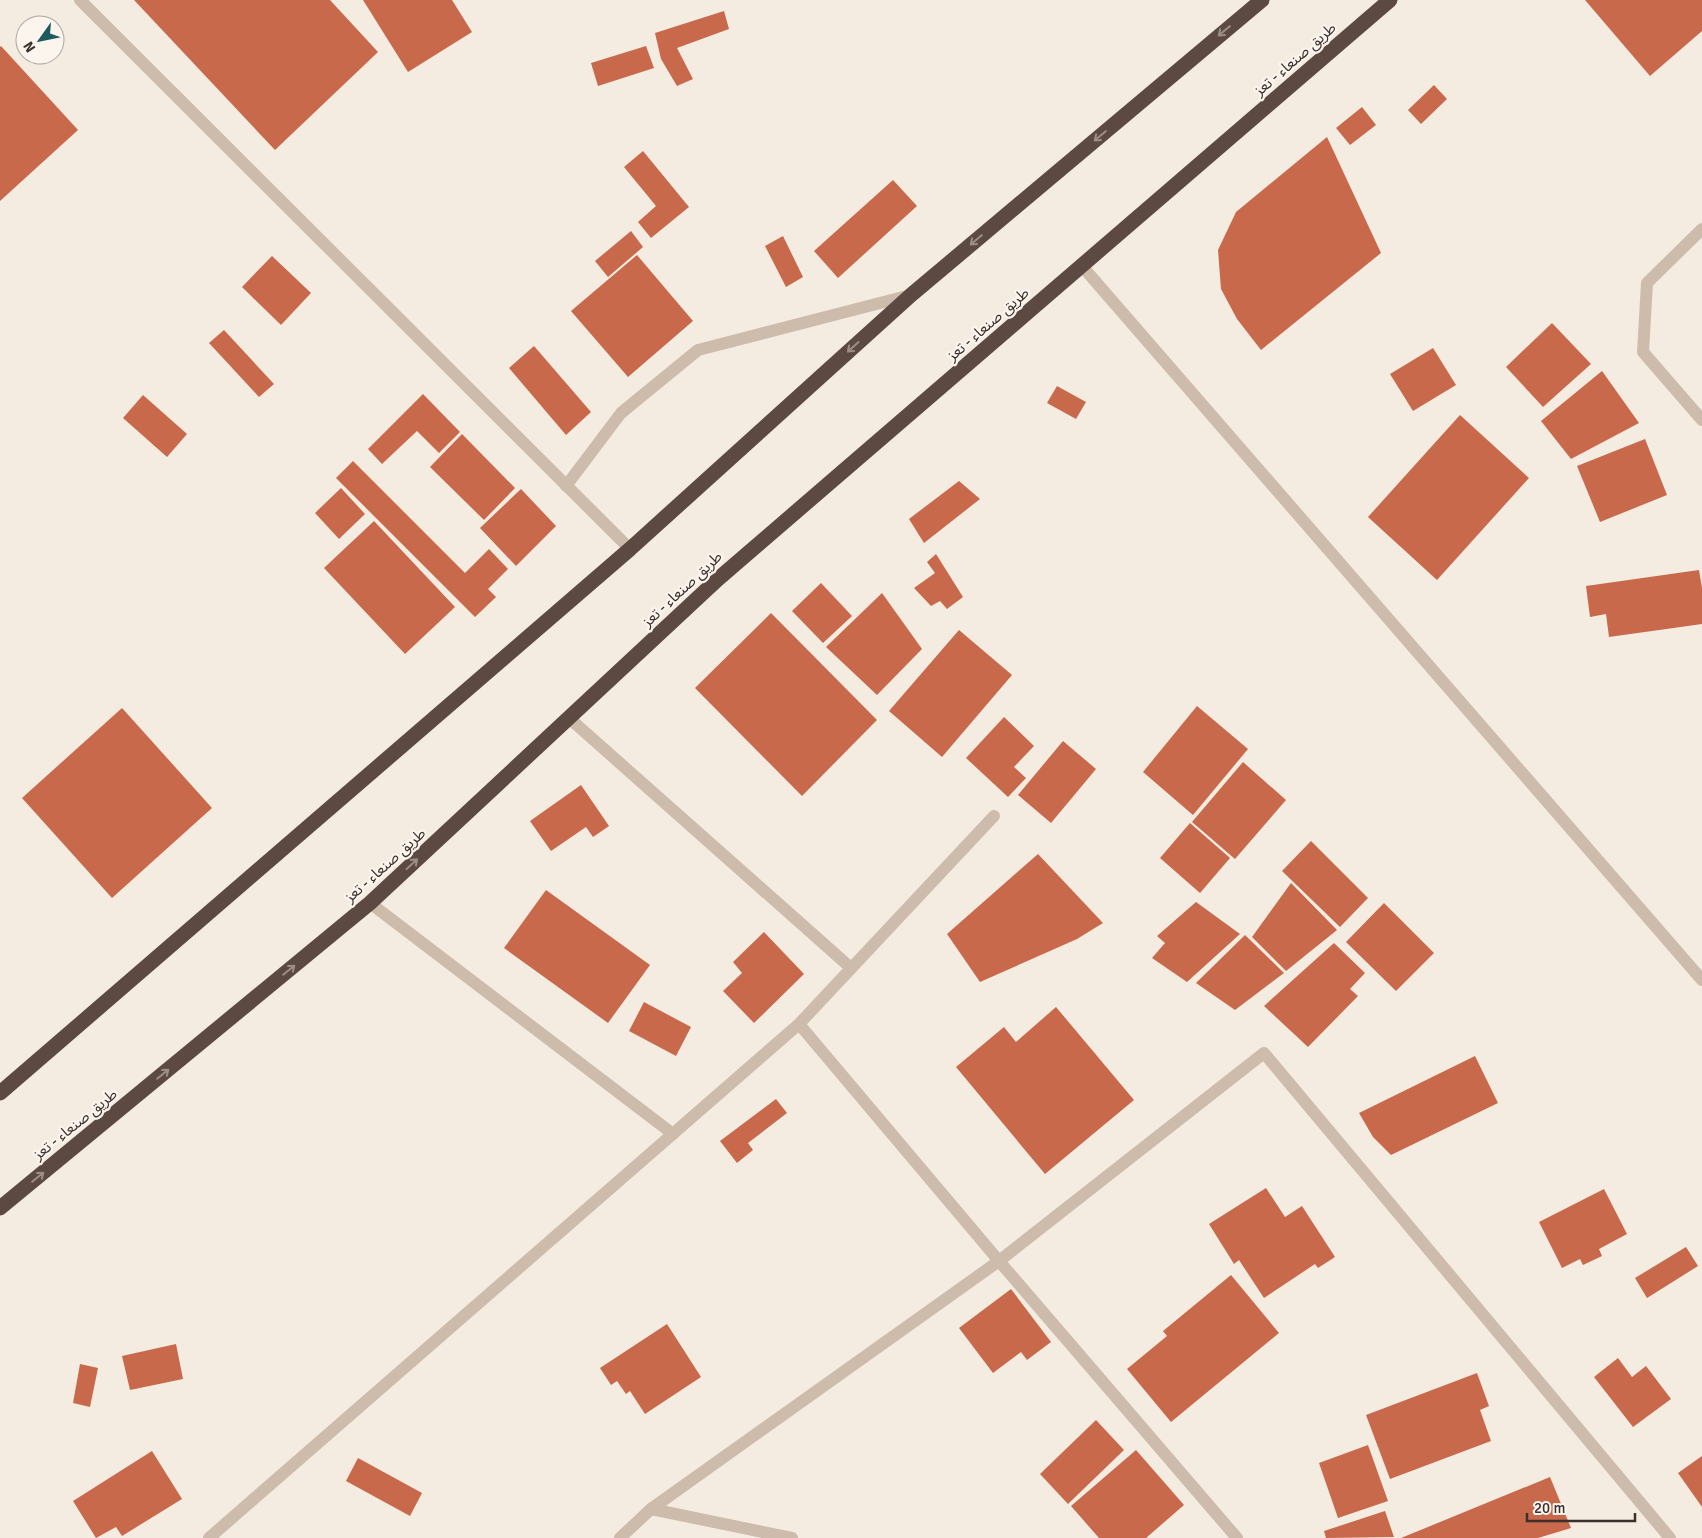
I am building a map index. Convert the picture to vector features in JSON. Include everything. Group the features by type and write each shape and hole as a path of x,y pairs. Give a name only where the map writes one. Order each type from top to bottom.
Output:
{"highway":[{"path":"0,1093 630,549 911,295 1262,0"},
{"name":"طريق صنعاء - تعز","path":"0,1208 370,903 718,579 1390,0"}],"street":[{"path":"80,0 630,549"},
{"path":"1702,229 1647,283 1643,352 1702,420"},
{"path":"1082,266 1702,980"},
{"path":"566,486 621,414 698,350 911,295"},
{"path":"568,718 851,968"},
{"path":"209,1538 800,1024 994,816"},
{"path":"370,903 673,1134"},
{"path":"800,1024 999,1261 1237,1538"},
{"path":"620,1538 651,1509 999,1261 1264,1053 1670,1538"},
{"path":"651,1509 792,1538"}],"building":[{"path":"134,0 330,0 378,52 275,150"},
{"path":"363,0 452,0 472,32 408,72"},
{"path":"1585,0 1702,0 1702,31 1650,76"},
{"path":"724,11 729,29 677,48 693,79 677,86 661,59 655,33"},
{"path":"646,46 654,68 598,86 591,63"},
{"path":"0,47 78,130 0,201"},
{"path":"1434,85 1447,99 1421,124 1408,110"},
{"path":"1362,107 1376,125 1350,145 1336,128"},
{"path":"1327,137 1381,253 1261,350 1237,319 1221,289 1218,250 1236,212"},
{"path":"643,151 689,207 651,238 638,222 656,206 624,167"},
{"path":"893,180 917,206 838,278 814,251"},
{"path":"631,231 643,247 608,277 595,261"},
{"path":"783,236 803,277 786,287 765,246"},
{"path":"637,255 693,321 628,377 571,311"},
{"path":"272,256 311,293 281,325 242,287"},
{"path":"1552,323 1591,364 1543,407 1506,367"},
{"path":"224,330 274,384 259,397 209,343"},
{"path":"534,346 591,412 566,435 509,368"},
{"path":"1433,348 1456,385 1413,411 1390,374"},
{"path":"1602,371 1639,423 1571,459 1541,421"},
{"path":"1057,386 1086,402 1076,419 1047,403"},
{"path":"423,394 460,432 439,453 417,431 382,464 368,449"},
{"path":"143,395 187,434 167,457 123,418"},
{"path":"1460,415 1529,478 1437,580 1368,517"},
{"path":"462,434 515,488 484,520 430,467"},
{"path":"1645,439 1667,495 1600,522 1577,466"},
{"path":"353,461 465,573 489,549 508,569 488,589 496,597 475,617 336,478"},
{"path":"959,481 980,499 924,543 909,519"},
{"path":"341,488 365,514 339,539 315,513"},
{"path":"521,489 556,526 516,566 480,528"},
{"path":"374,521 455,607 405,654 324,568"},
{"path":"936,554 963,597 947,609 940,601 931,606 914,588 935,573 927,562"},
{"path":"1699,570 1702,588 1702,624 1609,637 1606,614 1590,617 1586,586"},
{"path":"821,583 852,616 823,643 792,611"},
{"path":"882,593 922,649 877,695 826,647"},
{"path":"771,613 877,720 802,796 695,688"},
{"path":"959,630 1012,675 942,757 889,711"},
{"path":"1197,706 1248,749 1193,815 1143,772"},
{"path":"122,708 212,808 112,898 22,798"},
{"path":"1004,717 1034,746 1014,767 1026,778 1008,797 966,758"},
{"path":"1063,741 1096,769 1051,823 1018,795"},
{"path":"1243,762 1286,800 1235,859 1192,822"},
{"path":"581,785 609,826 593,837 586,827 551,851 530,821"},
{"path":"1190,823 1230,858 1200,893 1160,858"},
{"path":"1311,841 1368,898 1340,927 1282,871"},
{"path":"1038,854 1103,923 1077,939 980,982 947,934"},
{"path":"1291,883 1337,930 1286,971 1252,937"},
{"path":"546,890 650,965 608,1023 504,948"},
{"path":"1196,902 1240,934 1187,982 1152,958 1165,943 1157,936"},
{"path":"1384,903 1434,953 1396,991 1346,942"},
{"path":"764,932 804,974 754,1023 723,991 742,973 733,962"},
{"path":"1245,935 1284,973 1235,1010 1196,983"},
{"path":"1334,943 1365,973 1350,989 1358,996 1308,1047 1264,1006"},
{"path":"644,1002 691,1027 676,1056 629,1031"},
{"path":"1056,1007 1134,1100 1045,1174 956,1067 1004,1027 1016,1042"},
{"path":"1475,1056 1498,1103 1391,1155 1373,1137 1359,1113"},
{"path":"776,1099 787,1113 748,1143 753,1150 737,1163 720,1141"},
{"path":"1266,1188 1285,1217 1302,1206 1335,1257 1318,1268 1315,1264 1264,1298 1239,1260 1234,1264 1209,1224"},
{"path":"1604,1189 1627,1234 1599,1249 1602,1256 1583,1265 1580,1259 1562,1268 1539,1222"},
{"path":"1686,1247 1698,1266 1647,1298 1635,1278"},
{"path":"1231,1275 1279,1333 1171,1422 1127,1369 1167,1336 1163,1331"},
{"path":"1011,1289 1051,1342 1027,1360 1021,1352 993,1373 959,1328"},
{"path":"667,1324 701,1377 645,1414 630,1391 626,1394 617,1381 611,1385 600,1368"},
{"path":"176,1344 183,1379 130,1390 122,1356"},
{"path":"1618,1358 1632,1377 1646,1366 1671,1399 1633,1427 1594,1377"},
{"path":"80,1364 98,1368 90,1407 73,1403"},
{"path":"1477,1373 1489,1406 1480,1410 1491,1441 1390,1479 1366,1415"},
{"path":"1096,1420 1124,1450 1068,1504 1040,1474"},
{"path":"1368,1445 1388,1501 1338,1518 1319,1463"},
{"path":"1136,1450 1184,1505 1146,1538 1099,1538 1071,1506"},
{"path":"152,1451 182,1499 122,1536 116,1527 96,1538 73,1501"},
{"path":"1702,1456 1702,1507 1678,1473"},
{"path":"358,1458 422,1493 410,1516 346,1481"},
{"path":"1550,1477 1571,1528 1538,1538 1401,1538"},
{"path":"1385,1511 1394,1537 1326,1538 1324,1531"}]}
